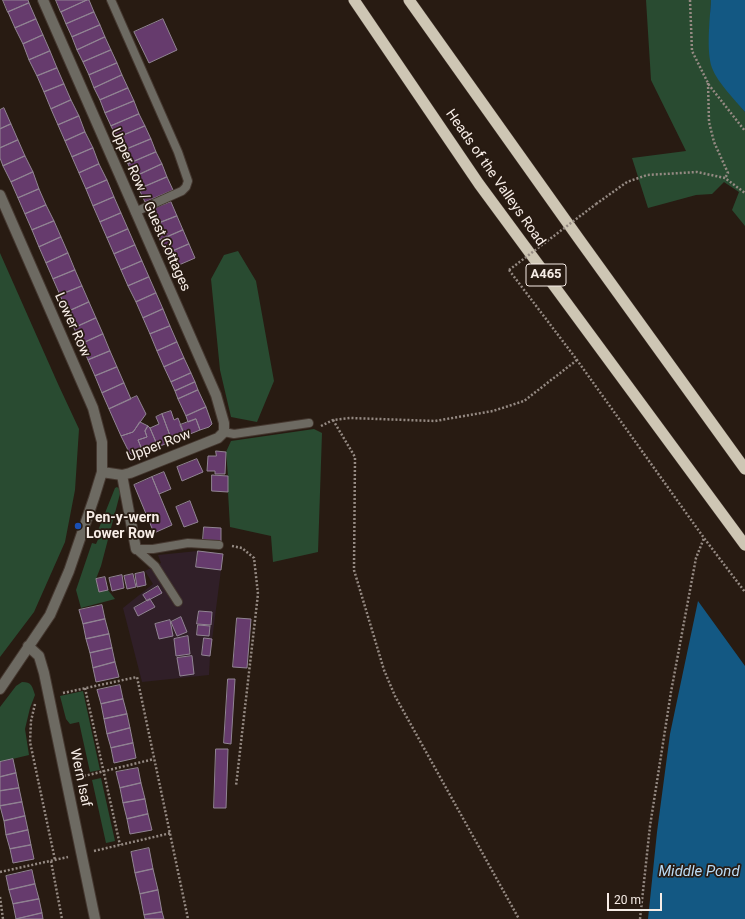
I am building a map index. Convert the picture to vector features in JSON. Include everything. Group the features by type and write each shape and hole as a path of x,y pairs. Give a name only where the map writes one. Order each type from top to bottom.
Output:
{"highway":[{"name":"Heads of the Valleys Road","path":"354,0 479,184 745,545"},
{"path":"409,0 745,469"}],"street":[{"name":"Upper Row / Guest Cottages","path":"42,0 216,395 224,423 224,432"},
{"name":"Lower Row","path":"0,195 93,408 102,442 102,472 69,571 50,615 0,689"},
{"name":"Upper Row","path":"102,472 122,475 130,473 218,438 224,432"},
{"path":"122,475 136,549"},
{"name":"Wern Isaf","path":"28,646 39,656 44,673 95,919"}],"lane":[{"path":"111,0 178,152 188,181 186,187 182,191 135,212"},
{"path":"224,432 234,434 309,423"},
{"path":"136,549 154,550 188,543 219,545"},
{"path":"136,549 155,566 178,602"}],"path":[{"path":"690,0 692,50 709,85 745,131"},
{"path":"708,82 709,122 714,142 728,173 725,178"},
{"path":"745,193 725,178 697,172 647,175 627,182 509,270 577,360 704,538 745,592"},
{"path":"309,423 321,426 332,420 350,418 435,421 493,411 524,401 577,360"},
{"path":"332,420 355,457 354,570 384,670 395,696 519,919"},
{"path":"640,919 650,826 671,692 696,558 704,538"},
{"path":"219,545 242,548 254,558 258,594 236,786"},
{"path":"55,860 30,742 30,721 36,702 49,696 137,677 188,919"},
{"path":"85,688 120,845"},
{"path":"91,775 154,759"},
{"path":"106,848 171,833"},
{"path":"0,872 68,857"},
{"path":"51,861 62,919"},
{"path":"0,897 3,919"}],"shaded area":[{"path":"198,551 223,554 209,675 142,682 123,608 153,584 145,571 161,563 158,555"}],"green space":[{"path":"646,0 711,0 709,47 720,81 745,112 745,226 732,210 739,192 724,182 712,194 696,195 648,208 632,158 686,151 651,80"},
{"path":"238,251 256,281 274,381 257,422 231,417 220,370 211,279 224,255"},
{"path":"0,253 79,429 75,490 65,542 34,612 0,657"},
{"path":"314,429 322,433 318,552 273,562 271,536 230,527 226,452 231,441"},
{"path":"117,487 121,490 101,566 96,579 99,592 108,590 115,599 81,608 76,590 92,543 96,544 100,535 97,533 115,488"},
{"path":"22,682 31,685 35,695 25,729 29,755 0,762 0,707 16,686"},
{"path":"83,691 100,770 90,772 79,722 70,724 66,719 60,696"},
{"path":"101,778 115,841 106,843 92,780"}],"water":[{"path":"711,0 745,0 745,112 722,85 712,68 709,52"},
{"name":"Middle Pond","path":"698,601 745,666 745,919 648,919 657,832 670,734"}],"building":[{"path":"3,0 28,0 29,3 8,12"},
{"path":"56,0 87,0 61,12"},
{"path":"89,0 94,12 66,24 61,12"},
{"path":"29,3 36,19 15,28 8,12"},
{"path":"94,12 100,25 72,37 66,24"},
{"path":"36,19 43,35 23,44 15,28"},
{"path":"163,19 177,50 149,63 134,32"},
{"path":"100,25 105,37 77,50 72,37"},
{"path":"43,35 50,51 29,60 23,44"},
{"path":"105,37 111,50 83,62 77,50"},
{"path":"111,50 117,63 89,75 83,62"},
{"path":"50,51 57,68 37,76 29,60"},
{"path":"117,63 122,75 94,88 89,75"},
{"path":"57,68 64,84 44,92 37,76"},
{"path":"122,75 128,88 100,100 94,88"},
{"path":"64,84 71,100 51,109 44,92"},
{"path":"128,88 134,101 105,113 100,100"},
{"path":"71,100 79,116 58,125 51,109"},
{"path":"134,101 139,114 111,126 105,113"},
{"path":"4,108 11,124 0,129 0,110"},
{"path":"139,114 145,126 117,138 111,126"},
{"path":"79,116 85,132 65,141 58,125"},
{"path":"11,124 18,140 0,148 0,129"},
{"path":"145,126 151,139 122,151 117,138"},
{"path":"85,132 93,148 72,157 65,141"},
{"path":"151,139 156,152 128,164 122,151"},
{"path":"18,140 25,156 3,166 0,158 0,148"},
{"path":"93,148 99,164 79,173 72,157"},
{"path":"156,152 162,164 134,177 128,164"},
{"path":"25,156 33,172 11,182 3,166"},
{"path":"99,164 107,180 86,189 79,173"},
{"path":"162,164 167,177 139,189 134,177"},
{"path":"33,172 39,189 18,198 11,182"},
{"path":"167,177 173,190 145,202 139,189"},
{"path":"107,180 114,197 93,206 86,189"},
{"path":"39,189 46,205 25,214 18,198"},
{"path":"114,197 121,213 100,222 93,206"},
{"path":"171,202 177,216 154,225 148,211"},
{"path":"46,205 54,221 32,230 25,214"},
{"path":"121,213 128,229 107,238 100,222"},
{"path":"177,216 183,230 160,240 154,225"},
{"path":"54,221 61,237 39,247 32,230"},
{"path":"128,229 135,245 114,254 107,238"},
{"path":"183,230 189,244 166,254 160,240"},
{"path":"61,237 68,253 46,263 39,247"},
{"path":"189,244 195,258 172,268 166,254"},
{"path":"135,245 142,261 121,270 114,254"},
{"path":"68,253 75,270 53,279 46,263"},
{"path":"142,261 149,277 128,286 121,270"},
{"path":"75,270 82,286 60,295 53,279"},
{"path":"149,277 156,293 136,302 128,286"},
{"path":"82,286 89,302 67,312 60,295"},
{"path":"156,293 163,309 143,318 136,302"},
{"path":"89,302 96,318 74,328 67,312"},
{"path":"163,309 170,326 150,334 143,318"},
{"path":"96,318 103,334 81,344 74,328"},
{"path":"170,326 177,342 157,351 150,334"},
{"path":"103,334 110,351 88,360 81,344"},
{"path":"177,342 184,358 164,367 157,351"},
{"path":"110,351 117,367 95,376 88,360"},
{"path":"184,358 191,373 171,382 164,367"},
{"path":"117,367 124,383 102,393 95,376"},
{"path":"191,373 195,382 175,391 171,382"},
{"path":"195,382 198,390 178,399 175,391"},
{"path":"124,383 131,399 109,409 102,393"},
{"path":"198,390 206,407 186,416 178,399"},
{"path":"137,396 146,414 133,432 121,436 109,409"},
{"path":"206,407 212,424 209,427 200,430 196,419 188,422 186,416"},
{"path":"171,411 174,420 178,418 185,436 172,441 162,414"},
{"path":"162,414 172,441 158,447 150,428 159,424 156,417"},
{"path":"196,419 200,430 185,436 180,425"},
{"path":"140,422 148,426 145,431 147,437 138,440 143,452 132,455 121,436 133,432"},
{"path":"148,426 158,447 143,452 138,440 147,437 145,431"},
{"path":"216,451 226,452 225,474 215,474 215,471 207,471 208,456 216,456"},
{"path":"197,459 203,472 182,481 177,467"},
{"path":"164,472 171,489 159,494 152,477"},
{"path":"212,475 228,476 228,492 212,491"},
{"path":"152,477 172,525 154,533 134,485"},
{"path":"190,501 198,522 184,527 176,507"},
{"path":"204,527 221,528 221,541 203,540"},
{"path":"198,551 223,554 221,570 196,567"},
{"path":"144,572 146,585 137,587 135,574"},
{"path":"133,574 136,587 127,589 124,576"},
{"path":"122,575 124,588 112,591 109,578"},
{"path":"105,577 108,590 99,592 96,579"},
{"path":"158,586 162,593 147,601 143,595"},
{"path":"150,599 155,607 138,616 134,608"},
{"path":"102,605 105,619 83,624 79,610"},
{"path":"199,611 212,612 211,625 197,624"},
{"path":"181,617 187,632 177,636 171,622"},
{"path":"237,618 251,619 247,668 233,667"},
{"path":"105,619 109,634 86,639 83,624"},
{"path":"170,620 173,636 159,639 155,624"},
{"path":"198,625 210,626 209,636 197,635"},
{"path":"109,634 112,648 90,653 86,639"},
{"path":"188,636 190,654 176,656 174,639"},
{"path":"204,638 212,639 210,656 202,655"},
{"path":"112,648 115,662 93,668 90,653"},
{"path":"192,656 194,674 180,676 177,658"},
{"path":"115,662 119,677 96,682 93,668"},
{"path":"228,679 235,679 231,744 224,743"},
{"path":"120,685 123,699 101,704 97,690"},
{"path":"123,699 127,714 104,719 101,704"},
{"path":"127,714 130,728 107,734 104,719"},
{"path":"130,728 133,743 111,748 107,734"},
{"path":"133,743 136,758 114,763 111,748"},
{"path":"216,749 228,749 226,808 214,808"},
{"path":"13,759 16,773 0,777 0,762"},
{"path":"138,768 141,783 120,788 116,772"},
{"path":"16,773 19,788 0,791 0,777"},
{"path":"141,783 145,799 123,803 120,788"},
{"path":"19,788 22,802 0,806 0,791"},
{"path":"145,799 148,814 127,819 123,803"},
{"path":"22,802 25,816 4,821 0,806"},
{"path":"148,814 152,830 130,834 127,819"},
{"path":"25,816 28,830 6,835 4,821"},
{"path":"28,830 31,845 10,849 6,835"},
{"path":"31,845 34,859 13,863 10,849"},
{"path":"149,848 153,869 135,873 131,852"},
{"path":"153,869 158,890 140,894 135,873"},
{"path":"32,870 35,884 9,890 6,876"},
{"path":"35,884 39,899 13,904 9,890"},
{"path":"158,890 162,912 144,915 140,894"},
{"path":"39,899 42,913 16,919 13,904"},
{"path":"162,912 164,919 145,919 144,915"},
{"path":"42,913 43,919 16,919"}],"place":[{"name":"Pen-y-wern Lower Row","path":"78,526"}]}
